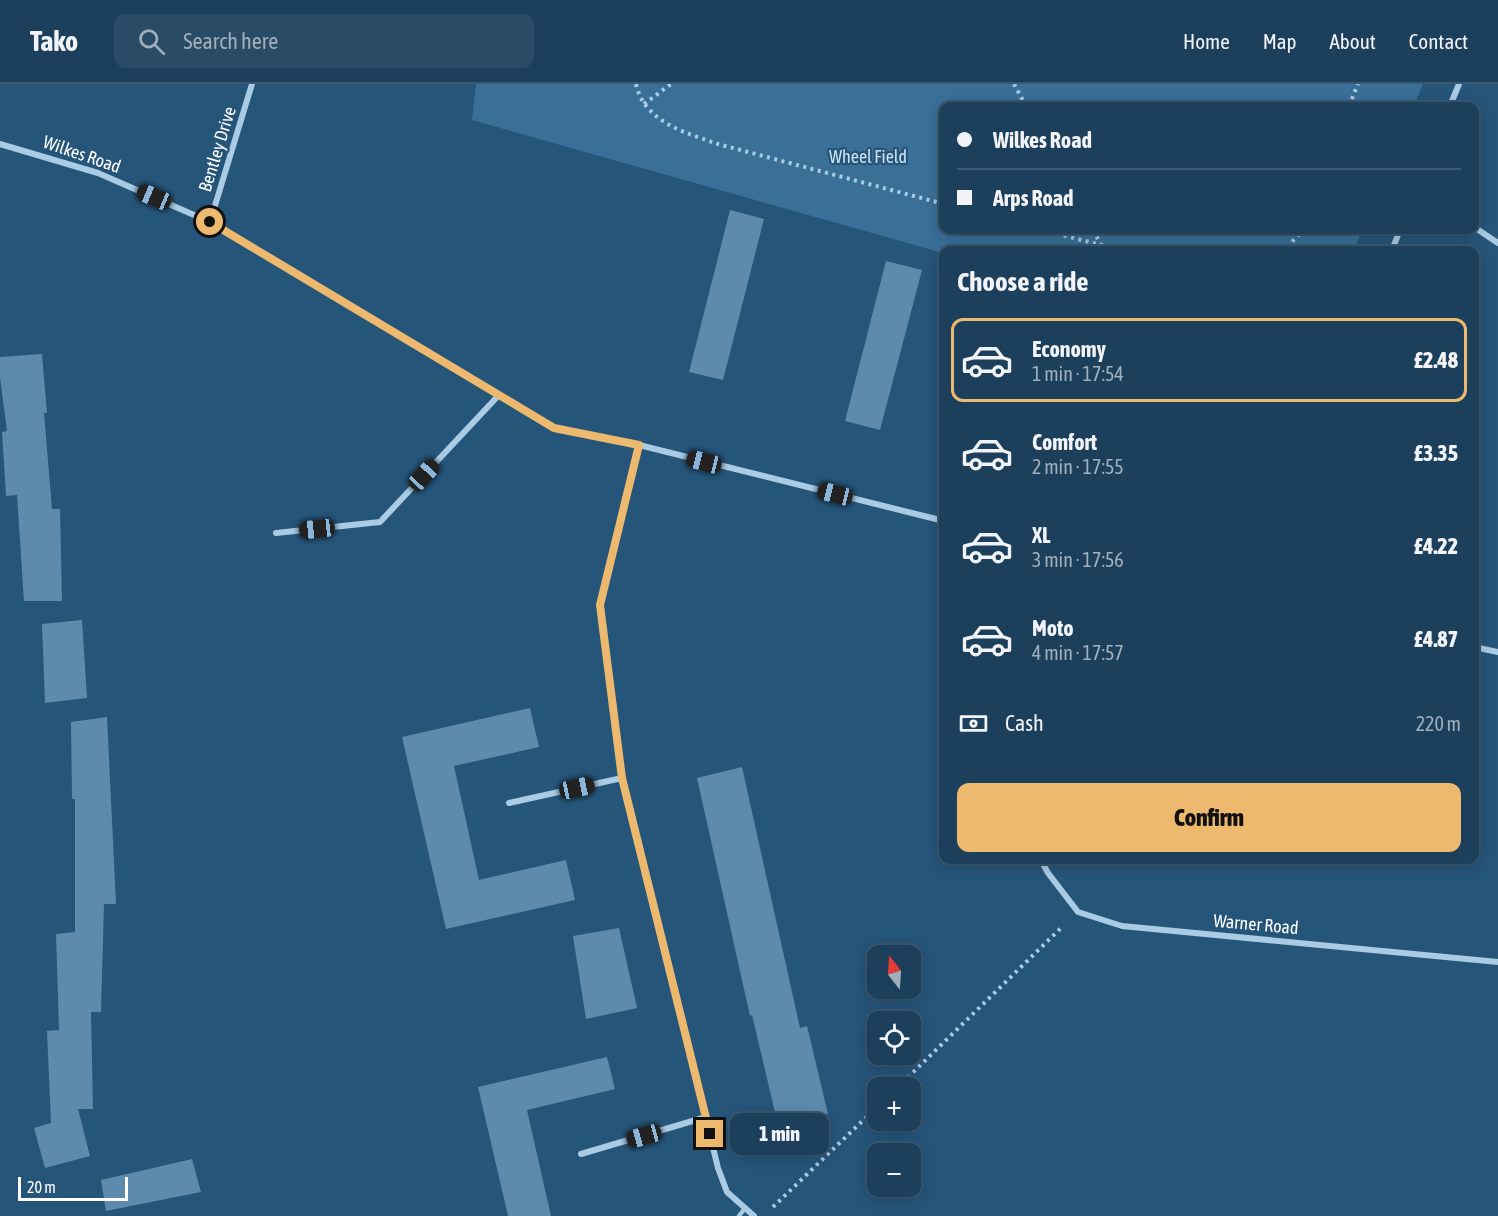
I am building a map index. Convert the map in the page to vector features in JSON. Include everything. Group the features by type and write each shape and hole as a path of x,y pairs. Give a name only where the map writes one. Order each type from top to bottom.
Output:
{"street":[{"name":"Bentley Drive","path":"210,222 252,84"},
{"path":"1452,102 1459,84"},
{"name":"Wilkes Road","path":"0,144 98,173 210,222 554,428 639,445 939,520"},
{"path":"1479,230 1498,243"},
{"path":"276,533 380,522 498,396"},
{"path":"639,445 600,605 622,778 718,1168 727,1192 754,1216"},
{"path":"1479,648 1498,652"},
{"path":"509,803 622,778"},
{"path":"1043,864 1078,912"},
{"name":"Warner Road","path":"1078,912 1122,926 1498,962"},
{"path":"581,1154 706,1118"}],"lane":[{"path":"739,1216 745,1208"}],"path":[{"path":"636,84 644,104 658,118 682,132 718,144 939,203"},
{"path":"644,104 671,84"},
{"path":"1014,84 1024,102"},
{"path":"1351,102 1358,84"},
{"path":"1057,234 1106,246"},
{"path":"1095,234 1102,245"},
{"path":"1288,246 1299,234"},
{"path":"908,1077 1078,912"},
{"path":"772,1208 867,1117"}],"green space":[{"name":"Wheel Field","path":"476,84 1423,84 1416,102 939,102 939,234 1360,234 1356,246 939,246 939,252 472,120"}],"building":[{"path":"730,210 764,219 723,380 689,372"},
{"path":"886,261 922,270 880,430 845,421"},
{"path":"42,354 47,413 44,413 52,509 60,509 62,601 24,601 17,495 6,496 2,432 7,431 0,377 0,357"},
{"path":"82,620 87,698 45,703 42,624"},
{"path":"530,708 539,747 454,766 479,880 566,860 575,900 446,929 402,737"},
{"path":"107,717 116,904 104,904 101,1012 91,1012 93,1109 78,1109 90,1156 45,1168 34,1128 51,1123 47,1031 59,1030 56,934 75,932 75,799 72,799 71,722"},
{"path":"742,767 800,1028 807,1026 828,1114 778,1125 752,1015 750,1016 697,778"},
{"path":"619,928 637,1008 586,1019 573,936"},
{"path":"607,1057 615,1089 527,1110 551,1216 508,1216 478,1087"},
{"path":"192,1159 201,1192 106,1211 101,1180"}],"route":[{"path":"210,222 554,428 639,445 600,605 622,778 710,1134"}]}
